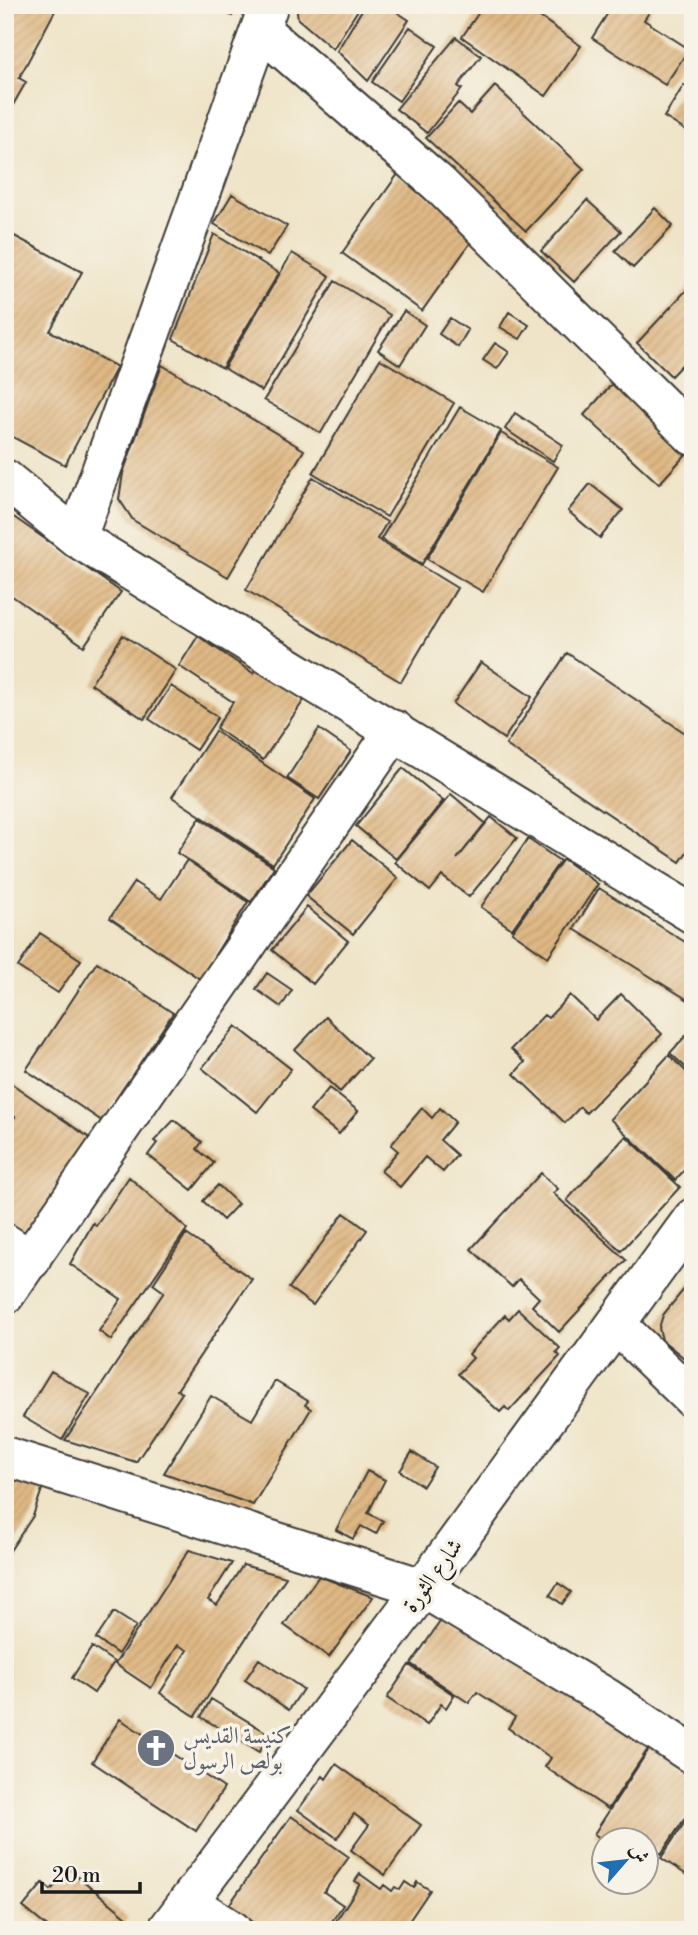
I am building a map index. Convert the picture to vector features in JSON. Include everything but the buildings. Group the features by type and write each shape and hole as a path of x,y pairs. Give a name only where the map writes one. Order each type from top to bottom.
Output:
{"street":[{"path":"77,538 265,17 439,184 693,436"},
{"path":"5,479 77,538 693,914"},
{"path":"5,1295 18,1252 394,730"},
{"name":"شارع الثورة","path":"177,1916 423,1588 693,1219"},
{"path":"616,1324 693,1399"},
{"path":"5,1456 423,1588 607,1698 693,1755"},
{"path":"177,1916 232,1930"}],"place":[{"name":"كنيسة القديس بولص الرسول","path":"156,1748"}]}
